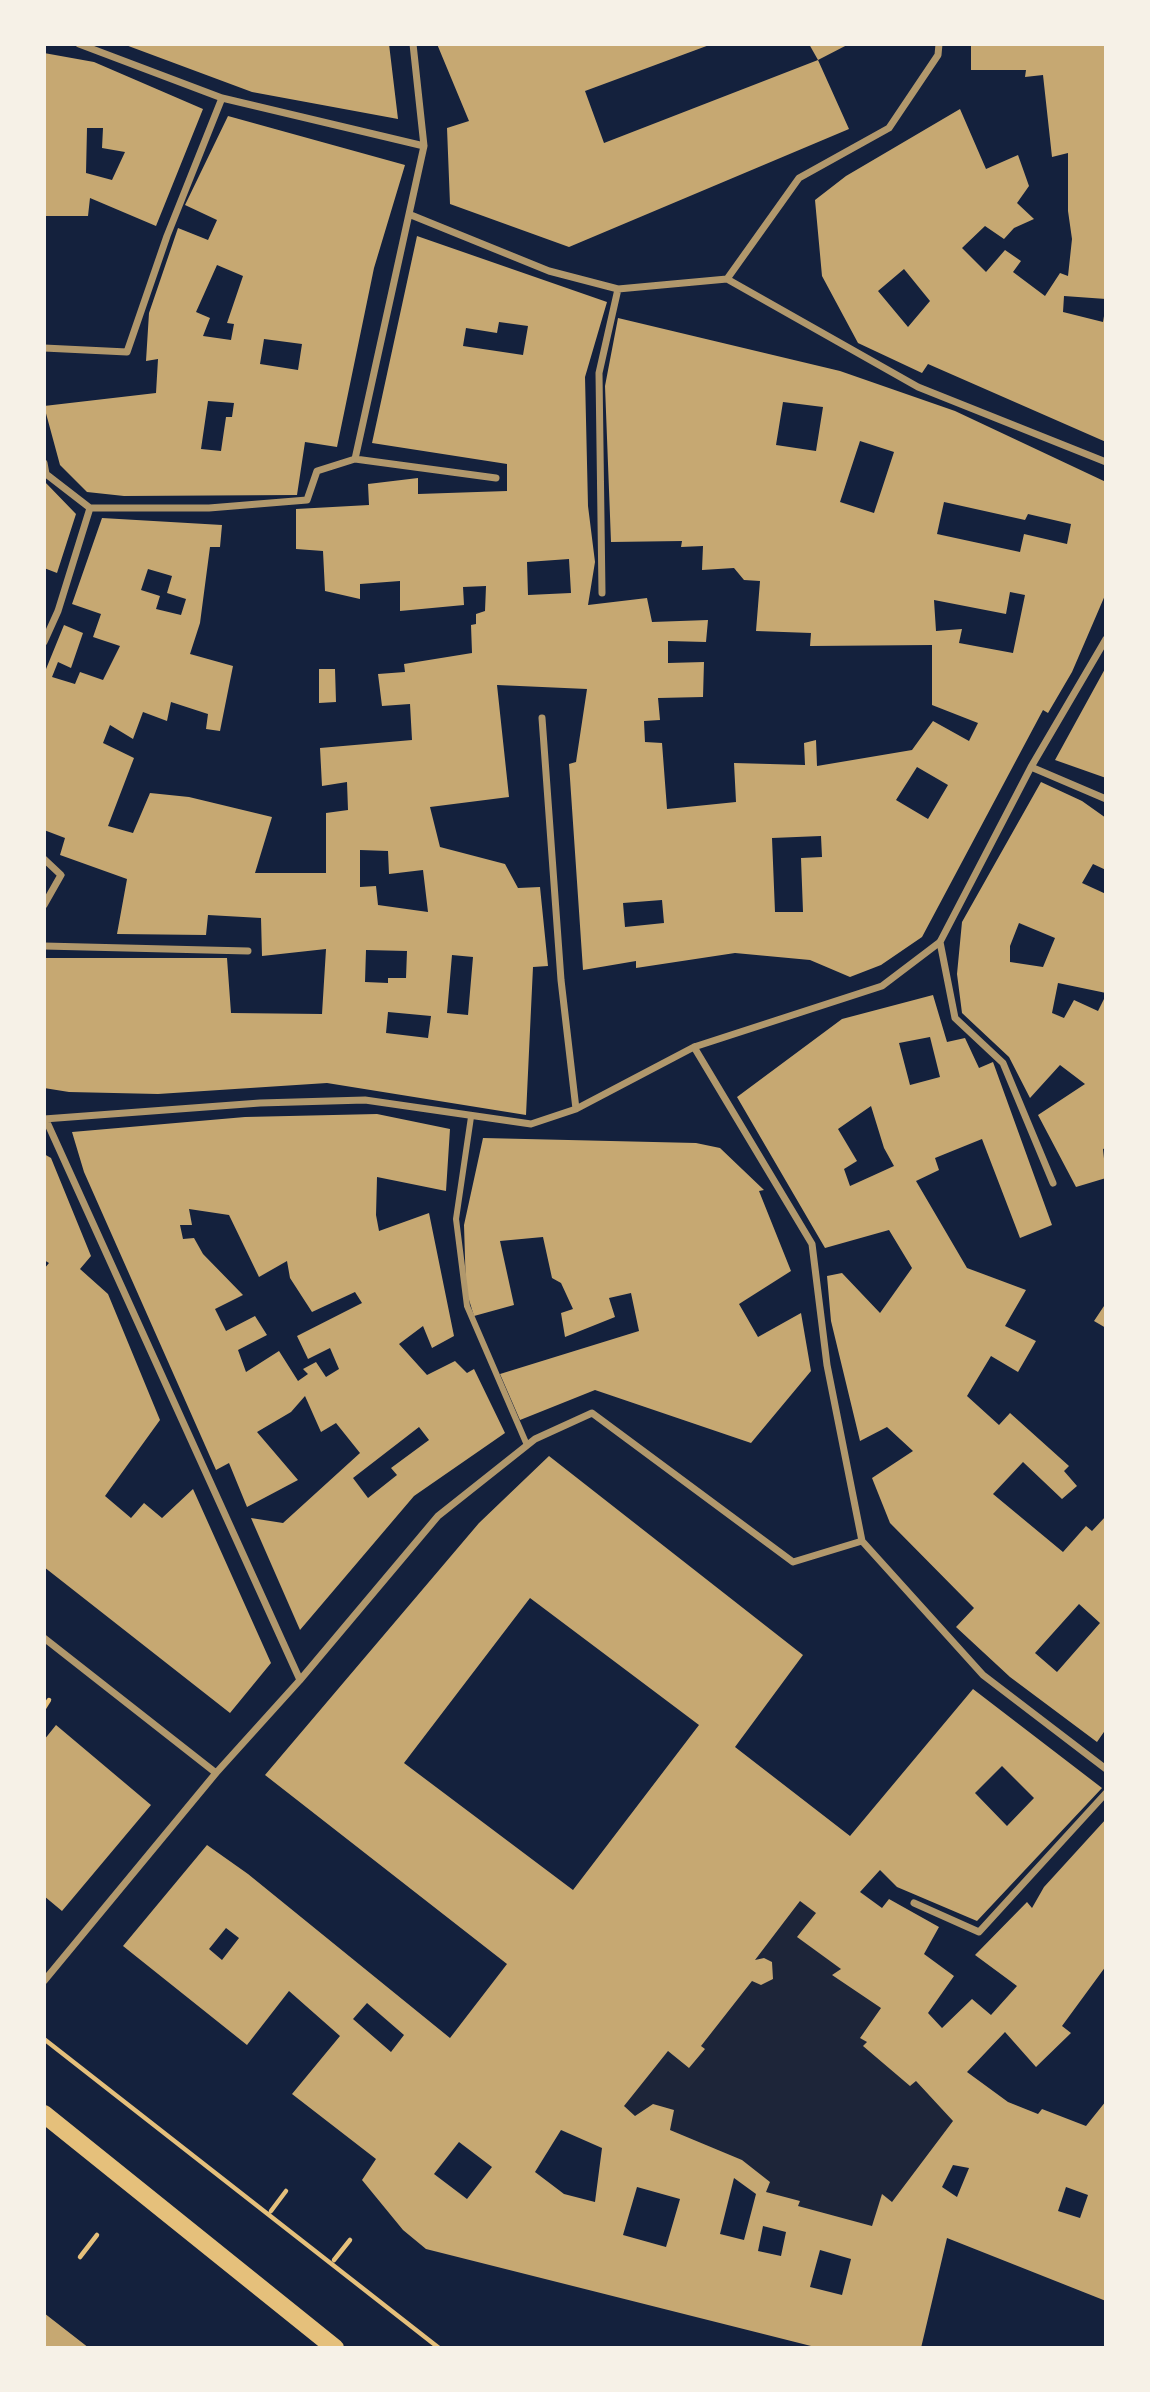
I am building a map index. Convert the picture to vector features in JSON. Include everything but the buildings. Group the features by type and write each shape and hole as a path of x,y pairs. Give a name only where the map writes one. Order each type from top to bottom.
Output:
{"main road":[{"path":"44,2114 335,2348"}],"street":[{"path":"79,44 222,98 424,146"},
{"path":"355,459 411,215 424,146 413,44"},
{"path":"727,279 799,178 889,128 938,55 939,44"},
{"path":"44,348 127,352 167,236 222,98"},
{"path":"411,215 549,271 618,289 727,279 918,387 1106,462"},
{"path":"602,593 599,373 618,289"},
{"path":"44,463 46,474 90,508 209,508 307,500 317,471 355,459 496,478"},
{"path":"44,642 58,611 90,508"},
{"path":"300,1680 45,1120 260,1103 365,1100 531,1124 576,1109 694,1047 882,986 940,942 1031,767 1106,639"},
{"path":"542,718 561,979 576,1109"},
{"path":"1031,767 1106,799"},
{"path":"44,859 61,875 44,905"},
{"path":"940,942 955,1018 1003,1063 1053,1183"},
{"path":"44,946 248,951"},
{"path":"694,1047 812,1244 827,1365 862,1541 983,1675 1106,1769"},
{"path":"471,1117 456,1219 467,1306 527,1445"},
{"path":"44,1981 216,1773 300,1680 438,1516 535,1439 592,1413 793,1562 862,1541"},
{"path":"44,1638 216,1773"},
{"path":"914,1903 979,1932 1106,1793"}],"path":[{"path":"44,1708 49,1700"},
{"path":"44,2039 439,2348"},
{"path":"271,2211 286,2191"},
{"path":"80,2257 97,2235"},
{"path":"334,2260 350,2240"}],"shaded area":[{"path":"800,1901 816,1913 798,1938 841,1969 832,1975 881,2008 860,2037 867,2042 864,2046 910,2086 916,2081 953,2121 892,2202 882,2195 872,2226 798,2206 800,2201 766,2192 770,2182 742,2160 670,2130 674,2110 653,2104 635,2116 624,2106 668,2051 689,2068 705,2049 701,2046 752,1981 761,1985 773,1979 772,1962 764,1958 755,1960"}]}
